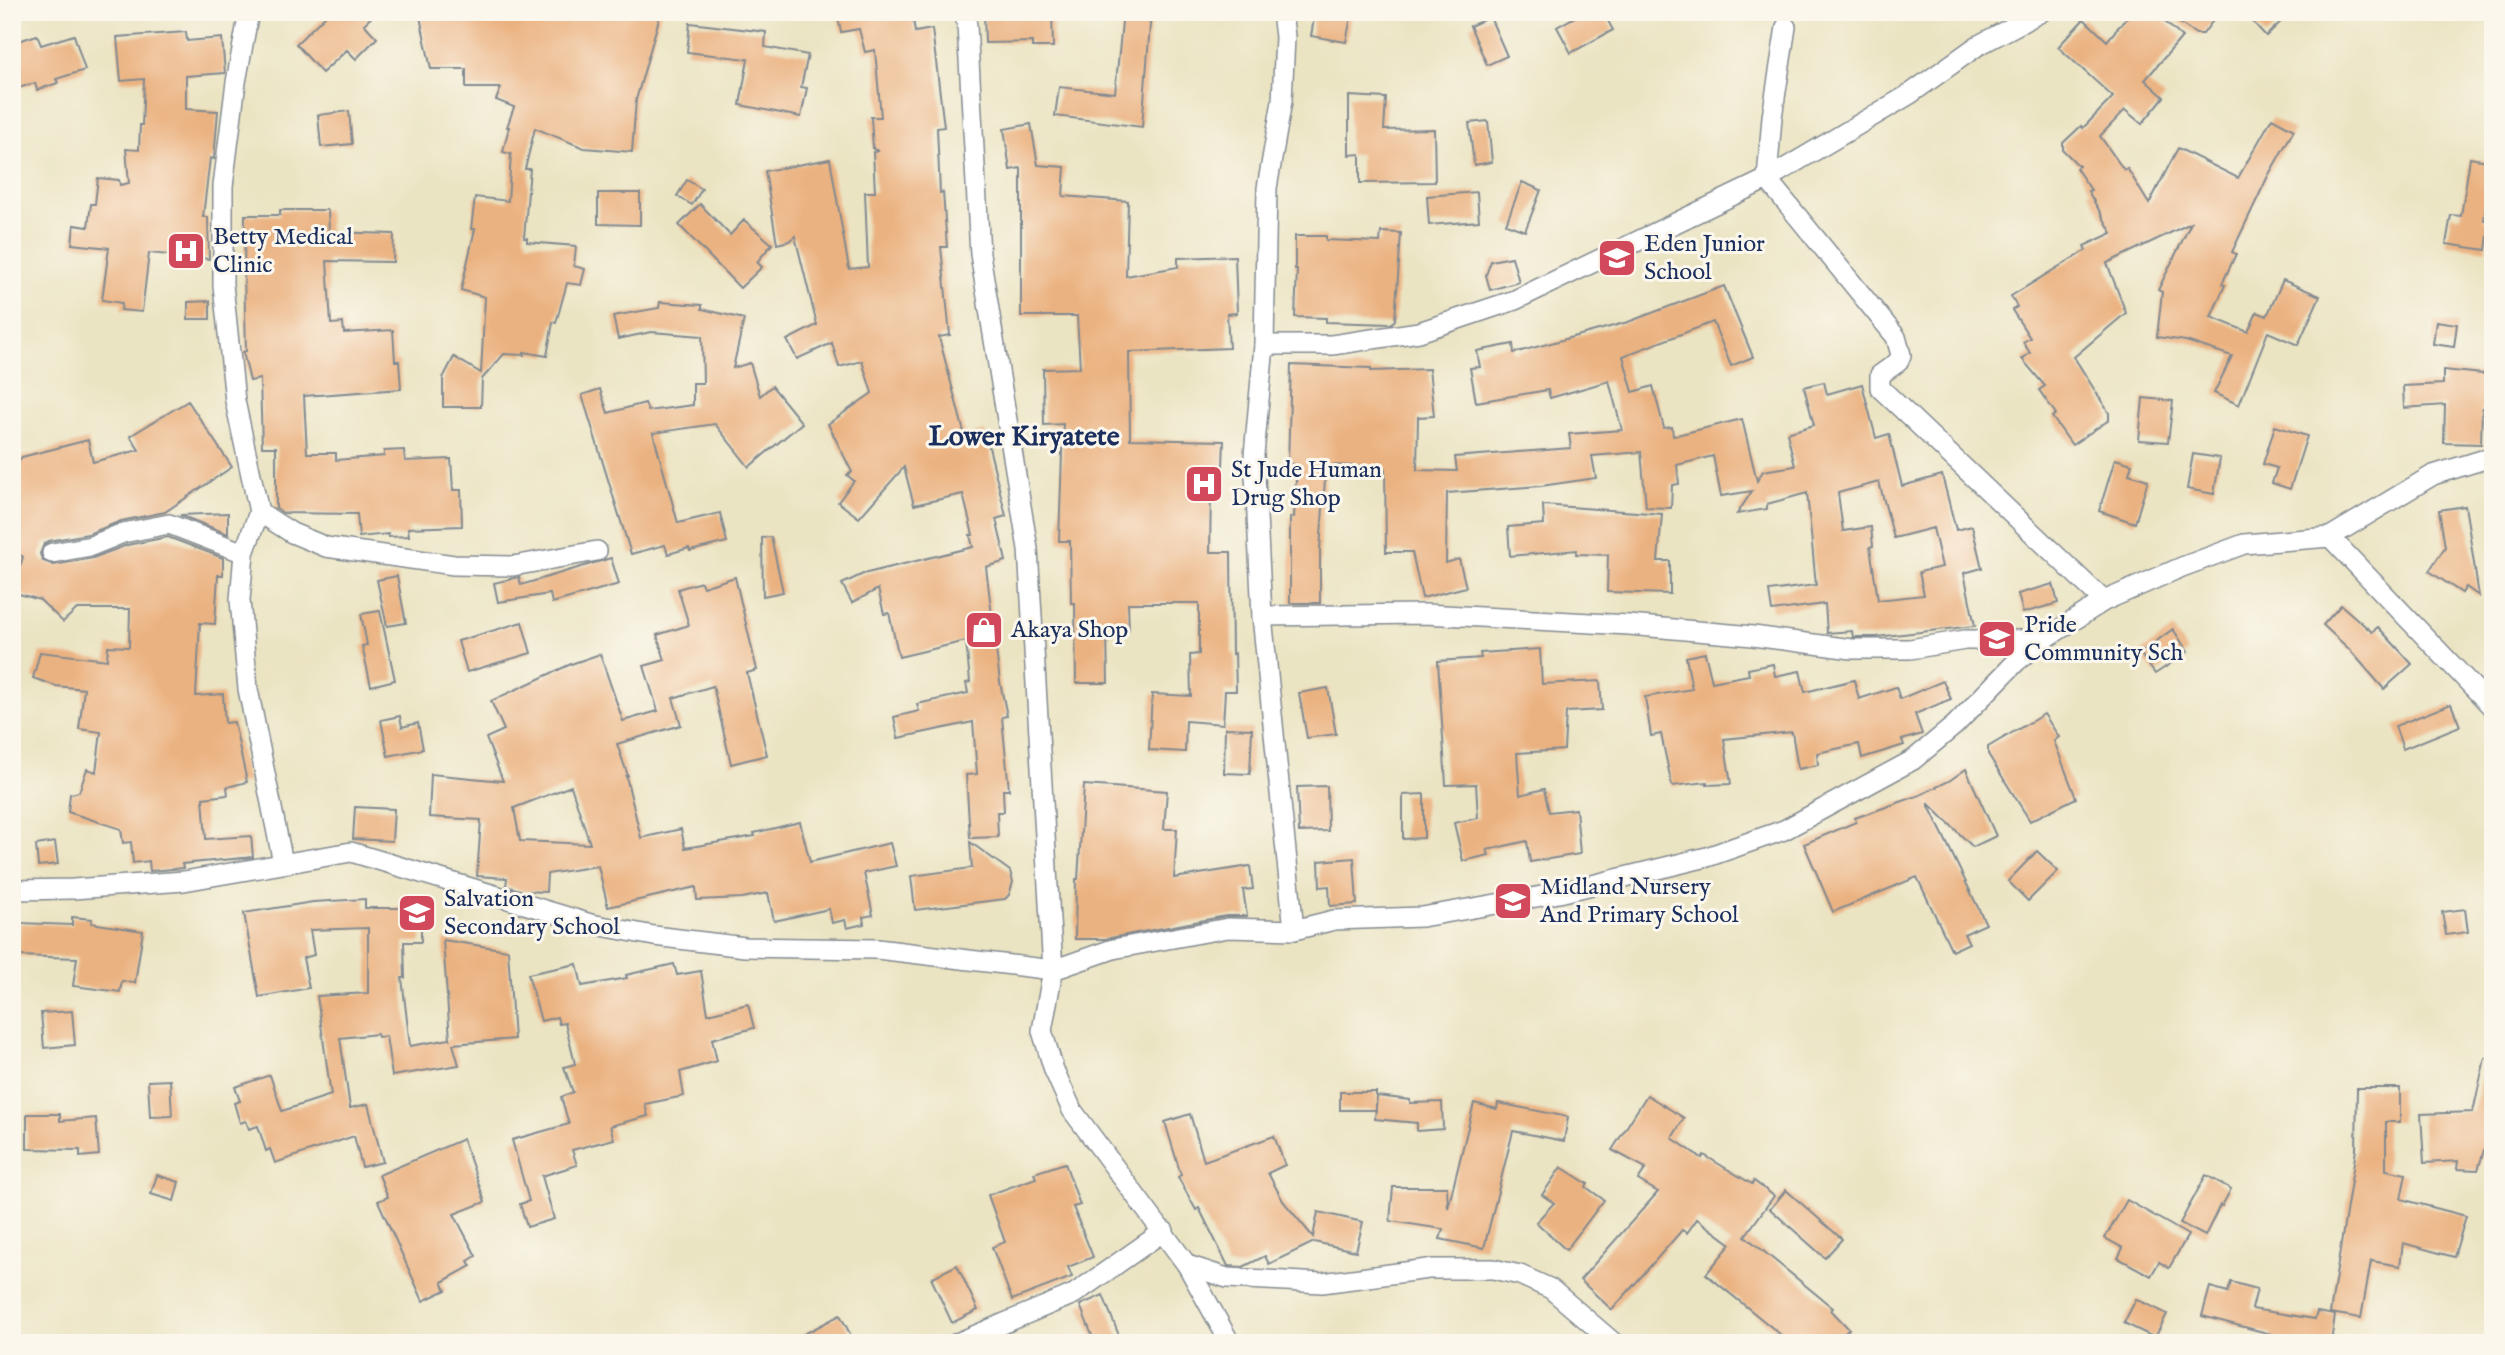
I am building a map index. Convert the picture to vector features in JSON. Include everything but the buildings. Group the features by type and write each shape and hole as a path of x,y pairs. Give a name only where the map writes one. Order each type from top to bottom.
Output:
{"street":[{"path":"249,12 236,82 223,186 223,285 236,401 259,512 244,553 240,600 248,690 283,863"},
{"path":"964,12 967,25 980,254 1028,549 1053,970 1042,1031 1054,1070 1072,1110 1164,1231 1187,1265 1230,1343"},
{"path":"1282,12 1285,37 1282,101 1268,188 1264,345 1254,455 1262,616 1294,930"},
{"path":"1264,345 1332,345 1419,332 1515,300 1768,179 1910,94 1977,46 2041,12"},
{"path":"1786,27 1773,117 1768,179 1896,337 1902,355 1898,362 1880,375 1880,388 2104,601"},
{"path":"12,890 74,889 184,881 351,852 591,924 654,936 746,947 877,949 1053,970 1113,948 1228,928 1294,930 1334,920 1422,917 1559,894 1707,857 1784,830 1913,760 1955,725 2017,661 2043,640 2104,601 2244,544 2330,537 2433,475 2482,460 2493,460"},
{"path":"259,512 292,533 326,547 454,565 513,566 597,551"},
{"path":"52,553 92,546 123,533 169,524 244,553"},
{"path":"2330,537 2493,708"},
{"path":"1262,616 1425,614 1629,625 1754,635 1852,649 1910,649 1965,640 2043,640"},
{"path":"957,1343 1074,1294 1164,1231"},
{"path":"1187,1265 1227,1278 1322,1283 1428,1269 1493,1269 1520,1275 1551,1289 1614,1343"}],"place":[{"name":"Betty Medical Clinic","path":"186,251"},
{"name":"Eden Junior School","path":"1617,258"},
{"name":"St Jude Human Drug Shop","path":"1204,484"},
{"name":"Akaya Shop","path":"984,630"},
{"name":"Pride Community Sch","path":"1997,639"},
{"name":"Midland Nursery And Primary School","path":"1513,901"},
{"name":"Salvation Secondary School","path":"417,913"}],"district":[{"name":"Lower Kiryatete","path":"1024,437"}]}
